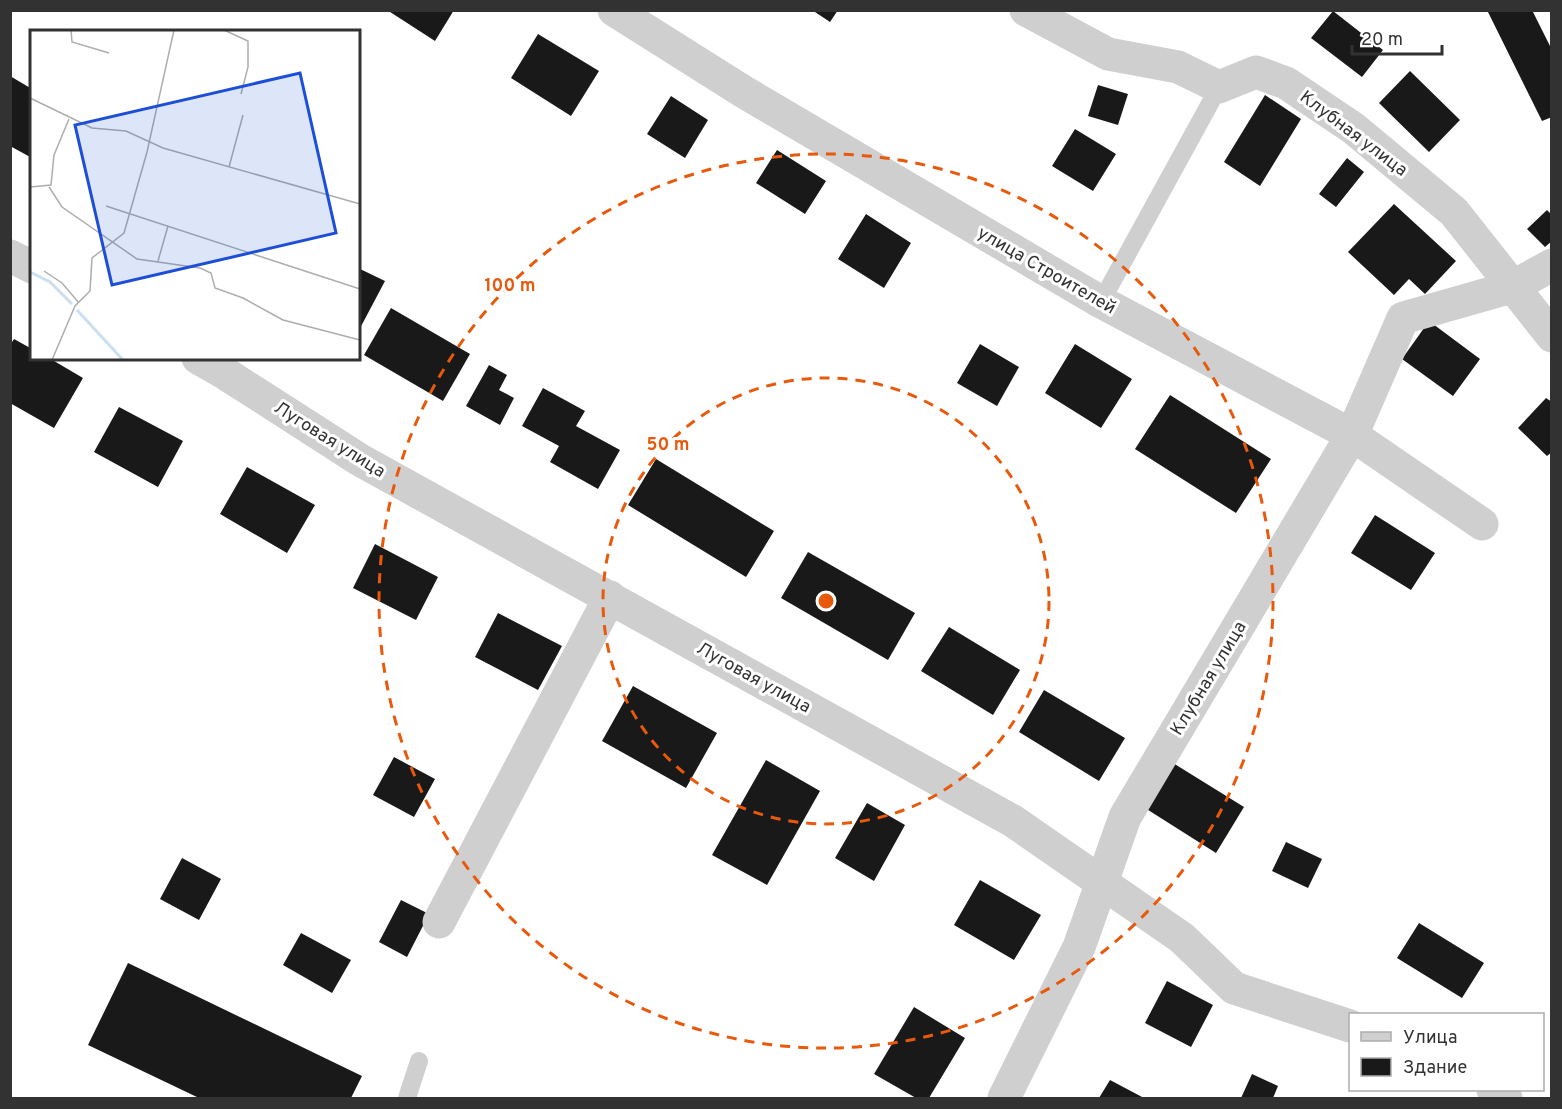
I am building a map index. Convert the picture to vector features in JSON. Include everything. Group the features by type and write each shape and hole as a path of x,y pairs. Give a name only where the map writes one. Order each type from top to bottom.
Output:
{"street":[{"name":"улица Строителей","path":"614,10 744,92 1101,302 1352,435 1482,524"},
{"path":"1026,10 1108,54 1178,67 1219,87"},
{"name":"Клубная улица","path":"1219,87 1256,72 1286,83 1353,128 1454,212 1551,336"},
{"path":"10,256 30,266"},
{"name":"Клубная улица","path":"1101,882 1125,817 1352,435 1403,318 1512,287 1551,265"},
{"name":"Луговая улица","path":"202,360 360,460 1013,821 1101,882"},
{"path":"439,922 610,597"},
{"path":"1004,1098 1079,947 1101,882 1182,938 1234,988 1349,1026"}],"lane":[{"path":"1101,302 1219,87"},
{"path":"407,1098 419,1061"}],"building":[{"path":"387,10 454,10 435,41"},
{"path":"812,10 838,10 830,22"},
{"path":"1487,10 1532,10 1552,50 1552,117 1542,121"},
{"path":"1333,11 1383,50 1362,77 1311,38"},
{"path":"538,34 599,71 571,116 511,78"},
{"path":"1410,71 1460,120 1429,152 1379,103"},
{"path":"10,76 30,88 30,157 10,146"},
{"path":"1098,85 1128,94 1118,125 1088,116"},
{"path":"1265,95 1301,119 1260,186 1224,162"},
{"path":"671,96 708,120 685,158 647,134"},
{"path":"1075,129 1116,154 1093,191 1052,166"},
{"path":"777,150 826,181 805,214 756,183"},
{"path":"1347,158 1364,172 1336,207 1319,194"},
{"path":"1394,204 1456,261 1425,294 1409,279 1394,295 1348,252"},
{"path":"1547,210 1552,215 1552,241 1545,247 1527,229"},
{"path":"866,214 911,243 884,288 838,259"},
{"path":"360,269 385,281 360,328"},
{"path":"391,308 470,354 443,401 364,355"},
{"path":"1429,321 1480,359 1453,396 1402,359"},
{"path":"14,339 30,348 30,360 52,360 83,378 54,428 10,403 10,345"},
{"path":"980,344 1019,367 997,406 957,383"},
{"path":"1075,344 1132,379 1101,428 1045,393"},
{"path":"489,365 507,375 499,390 514,398 500,425 466,406"},
{"path":"543,388 585,411 576,426 620,450 598,489 550,462 559,446 522,426"},
{"path":"1170,395 1271,459 1236,513 1135,449"},
{"path":"1546,398 1552,402 1552,452 1547,456 1518,428"},
{"path":"119,407 183,441 158,487 94,452"},
{"path":"656,459 774,531 746,577 628,505"},
{"path":"247,467 315,505 287,553 220,514"},
{"path":"1375,515 1435,553 1411,590 1351,553"},
{"path":"375,544 438,577 416,620 353,588"},
{"path":"808,552 915,613 888,660 781,598"},
{"path":"498,613 562,646 538,690 475,657"},
{"path":"949,627 1020,670 993,715 921,671"},
{"path":"633,686 717,733 686,788 602,741"},
{"path":"1044,690 1125,738 1099,781 1019,732"},
{"path":"394,757 435,779 414,817 373,795"},
{"path":"766,760 820,791 767,885 712,855"},
{"path":"1173,763 1244,807 1216,853 1145,808"},
{"path":"867,803 905,825 874,881 835,858"},
{"path":"1286,842 1322,859 1308,888 1272,871"},
{"path":"182,858 221,879 199,920 160,899"},
{"path":"980,880 1041,915 1014,960 954,925"},
{"path":"401,900 429,914 407,957 379,942"},
{"path":"1419,923 1484,963 1462,998 1397,958"},
{"path":"301,933 351,960 332,993 283,965"},
{"path":"128,963 362,1076 351,1098 199,1098 88,1045"},
{"path":"1167,981 1213,1005 1191,1047 1145,1023"},
{"path":"914,1007 965,1038 929,1098 916,1098 874,1074"},
{"path":"1252,1074 1278,1086 1273,1098 1241,1098"},
{"path":"1110,1080 1144,1098 1099,1098"}]}
